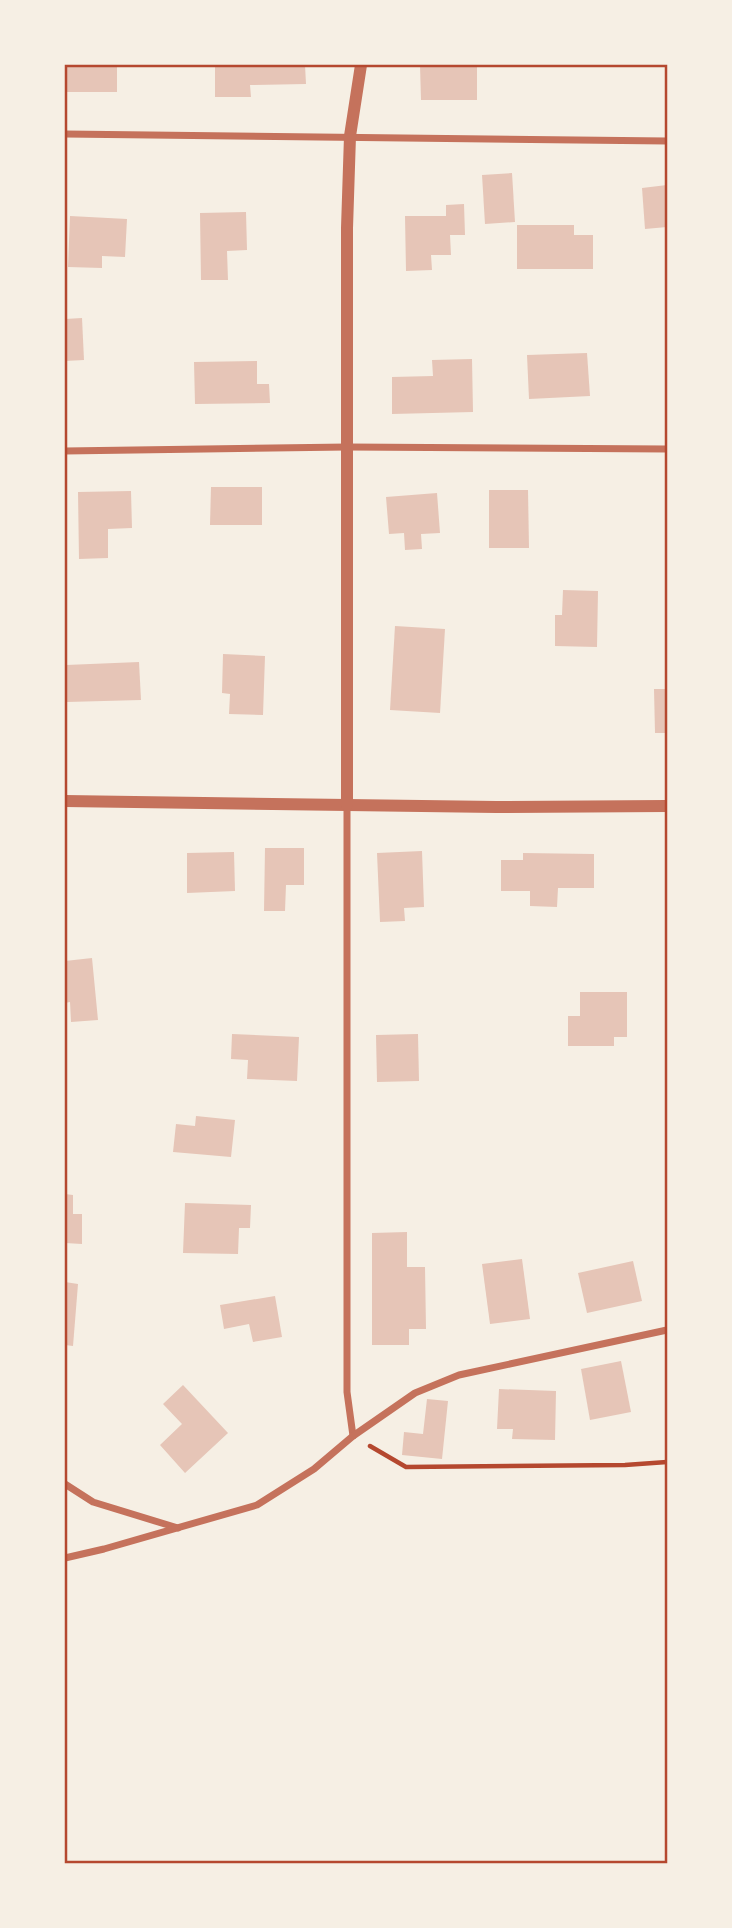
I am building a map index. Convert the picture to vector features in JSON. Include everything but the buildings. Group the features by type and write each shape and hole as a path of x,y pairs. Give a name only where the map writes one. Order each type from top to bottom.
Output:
{"street":[{"path":"353,1436 347,1392 347,228 350,136 361,65"},
{"path":"65,134 667,141"},
{"path":"65,451 347,447 667,449"},
{"path":"65,801 667,806"},
{"path":"65,1558 257,1506 314,1469 353,1436 415,1392 459,1375 667,1331"},
{"path":"65,1483 93,1502 179,1528"}],"path":[{"path":"353,1436 406,1467 625,1465 667,1462"}]}
